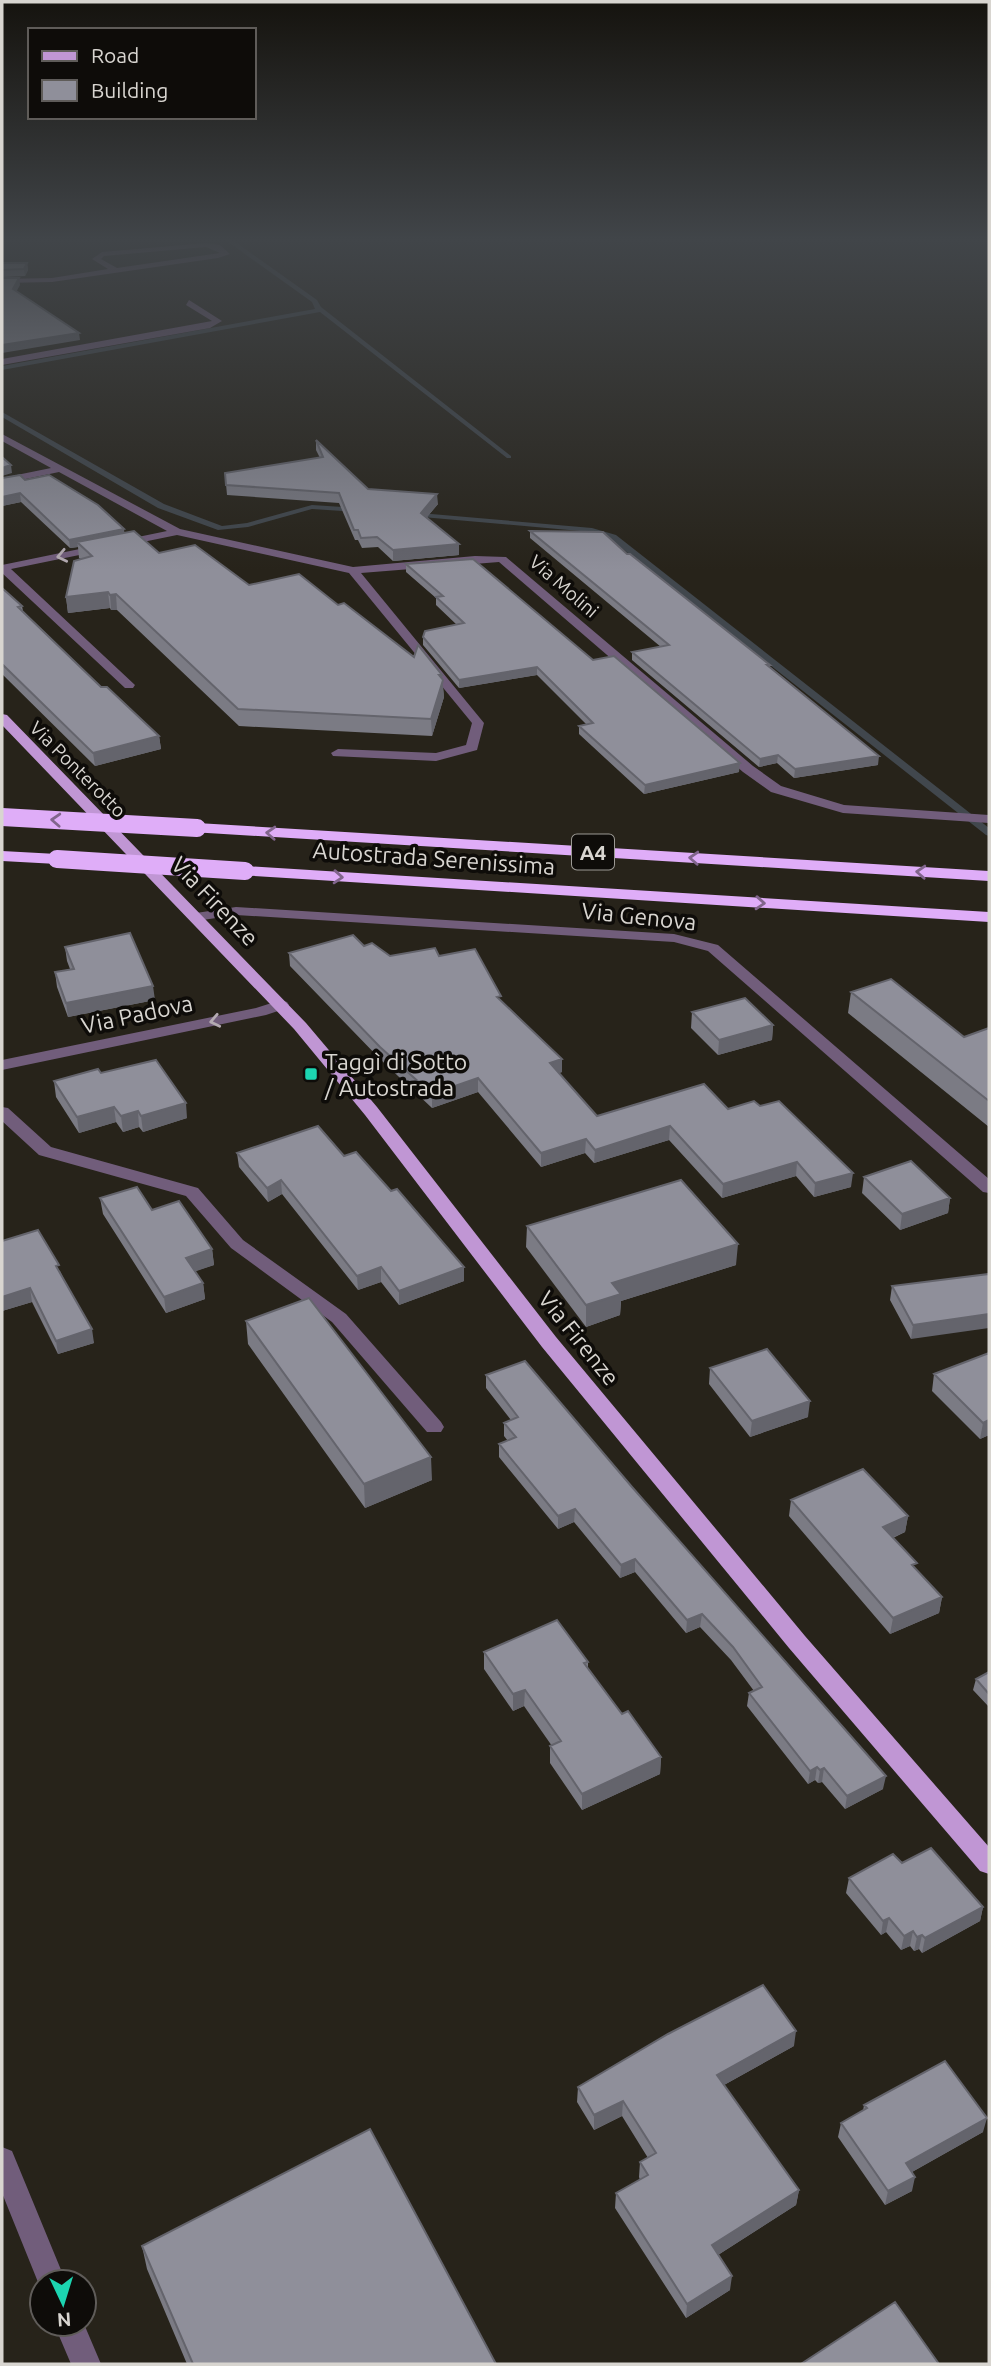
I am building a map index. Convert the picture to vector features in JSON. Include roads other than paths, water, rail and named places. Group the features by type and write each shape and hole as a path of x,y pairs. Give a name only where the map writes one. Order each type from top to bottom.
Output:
{"highway":[{"name":"Autostrada Serenissima","path":"2,817 989,876"},
{"name":"Autostrada Serenissima","path":"2,856 989,917"}],"main road":[{"name":"Via Ponterotto","path":"2,719 128,846"},
{"name":"Via Firenze","path":"128,846 281,1005 371,1111 567,1363 797,1643 989,1864"}],"street":[{"path":"2,362 75,349"},
{"name":"Via Molini","path":"2,437 177,532 353,570 502,559 748,769 776,789 843,809 984,819"},
{"path":"2,481 60,469"},
{"path":"2,568 177,532"},
{"path":"2,568 128,685"},
{"path":"338,753 436,757 472,747 478,723 353,570"},
{"name":"Via Genova","path":"196,917 236,911 674,938 713,948 989,1188"},
{"name":"Via Padova","path":"2,1065 260,1012 281,1005"},
{"path":"2,1112 45,1151 192,1192 237,1244 339,1318 434,1427"},
{"path":"2,2160 46,2268"},
{"path":"75,2338 86,2364"}],"waterway":[{"path":"2,368 104,349"},
{"path":"372,349 509,457"},
{"path":"2,414 161,506 221,528 248,525 312,507 358,510"},
{"path":"411,514 592,530 613,537 989,833"}],"place":[{"name":"Taggì di Sotto / Autostrada","path":"311,1074"}]}
